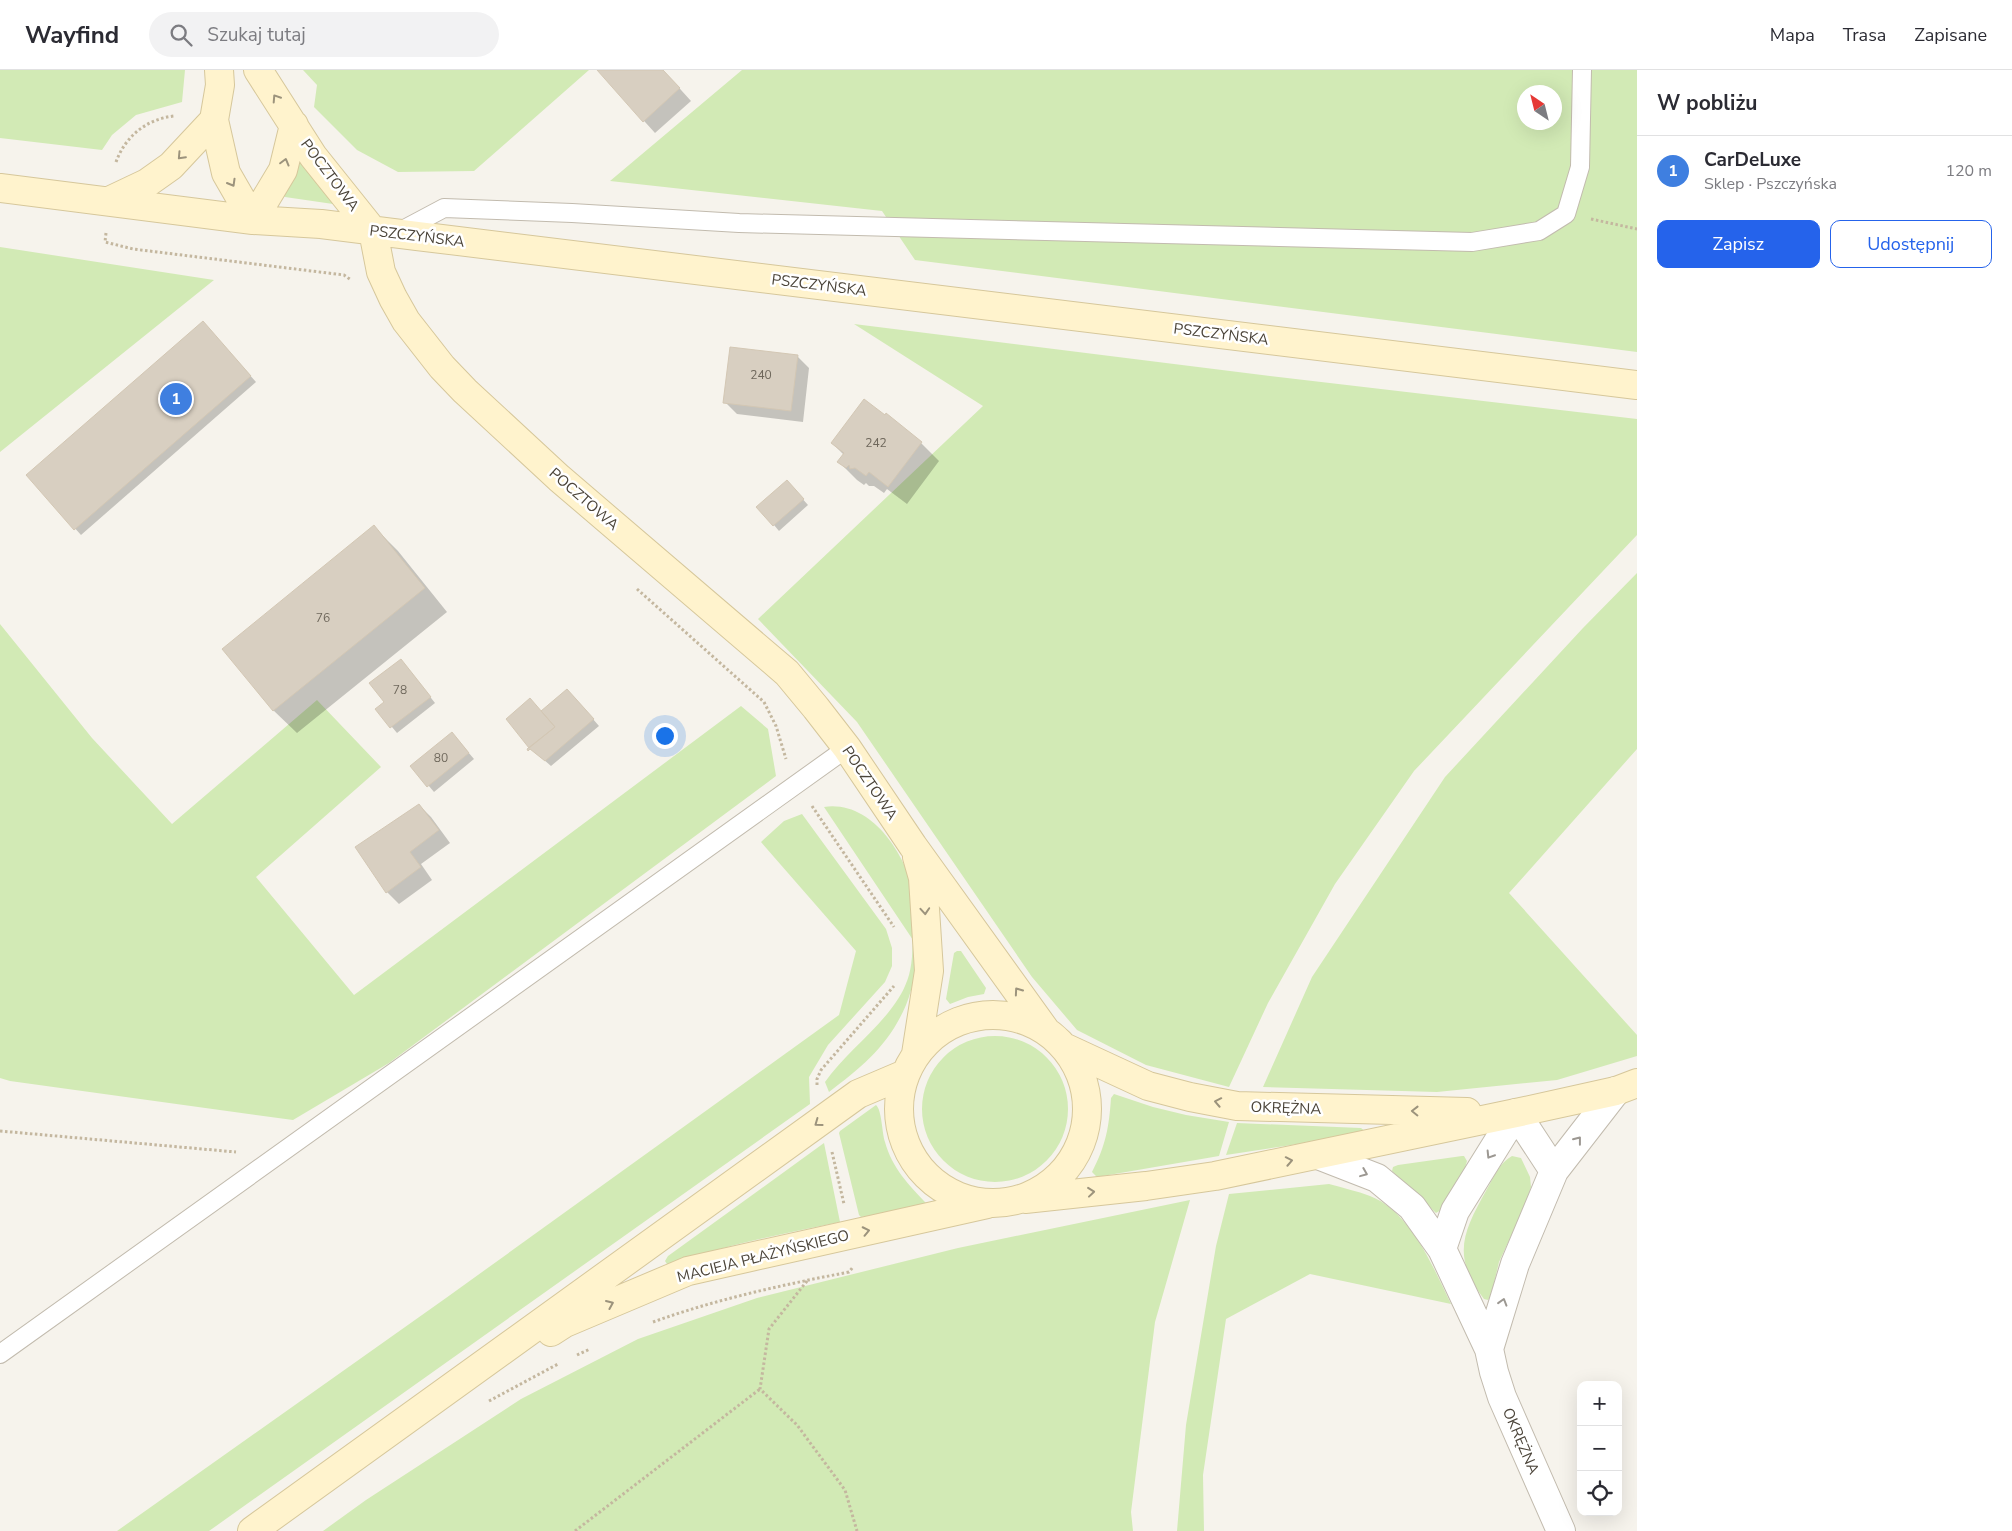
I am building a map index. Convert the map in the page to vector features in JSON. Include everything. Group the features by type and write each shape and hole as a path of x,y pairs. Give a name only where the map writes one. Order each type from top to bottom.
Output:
{"street":[{"path":"220,70 220,85 214,120 226,172 253,220"},
{"name":"POCZTOWA","path":"258,70 333,182 385,232 381,272 406,321 442,367 465,391 559,478 786,673 847,748 913,846 1046,1030"},
{"path":"109,201 147,183 171,166 214,120"},
{"name":"POCZTOWA","path":"253,220 283,170 294,125"},
{"name":"PSZCZYŃSKA","path":"0,188 253,220 321,224 1637,385"},
{"name":"POCZTOWA","path":"913,846 923,878 929,971 910,1064 898,1103 901,1133 912,1160 932,1183 958,1198 987,1204"},
{"path":"910,1064 936,1033 962,1020 991,1014 1020,1018 1046,1030 1066,1048 1082,1075 1088,1104 1085,1134 1072,1162 1052,1184 1025,1199"},
{"name":"OKRĘŻNA","path":"1066,1048 1148,1086 1190,1097 1237,1106 1516,1113"},
{"name":"MACIEJA PŁAŻYŃSKIEGO","path":"252,1531 858,1094 910,1064"},
{"name":"OKRĘŻNA","path":"987,1204 1146,1186 1215,1176 1516,1113 1627,1087"},
{"name":"OKRĘŻNA","path":"1489,1349 1514,1264 1554,1171 1627,1087"},
{"path":"1442,1248 1455,1211 1516,1113 1554,1171"},
{"name":"OKRĘŻNA","path":"1318,1155 1377,1178 1412,1207 1442,1248 1489,1349 1502,1397 1561,1531"},
{"name":"MACIEJA PŁAŻYŃSKIEGO","path":"394,1428 565,1323 680,1274 987,1204"}],"lane":[{"path":"385,232 444,208 581,213 739,223 1472,242 1539,231 1566,214 1580,167 1582,70"},
{"path":"0,1354 847,748"}],"path":[{"path":"1566,214 1637,229"},
{"path":"105,242 133,249 344,275 352,280"},
{"path":"636,588 764,702 776,726 785,756 813,808 895,929"},
{"path":"645,1326 706,1304 753,1291 849,1272 858,1261 817,1088 817,1080 821,1070 884,999 896,982"},
{"path":"0,1131 244,1153 273,1158"},
{"path":"575,1531 760,1389 769,1329 808,1280"},
{"path":"575,1356 591,1348"},
{"path":"487,1402 566,1360"},
{"path":"760,1389 797,1425 845,1490 858,1531"}],"green space":[{"path":"0,70 185,70 182,102 136,115 112,135 102,150 0,138"},
{"path":"303,70 589,70 474,171 398,172 357,150 314,107 317,85"},
{"path":"742,70 1637,70 1637,352 915,260 882,211 610,181"},
{"path":"301,163 336,203 283,196"},
{"path":"0,247 214,280 0,452"},
{"path":"854,324 1637,419 1637,535 1414,771 1335,884 1268,1003 1229,1087 1146,1065 1077,1030 1032,977 857,722 758,619 983,406"},
{"path":"1637,573 1637,749 1509,893 1637,1035 1637,1056 1557,1080 1437,1092 1263,1087 1312,977 1445,777 1583,628"},
{"path":"0,624 92,738 172,824 317,700 381,767 256,877 354,995 741,706 768,729 776,776 389,1063 293,1120 10,1081 0,1078"},
{"path":"824,807 841,807 857,812 883,832 894,846 903,862 914,893 917,938 913,983 899,1019 883,1044 874,1054 829,1092 825,1082 879,1023 898,999 909,975 913,940"},
{"path":"802,814 886,929 892,948 892,966 885,982 828,1045 809,1077 810,1104 209,1531 117,1531 446,1298 839,1015 856,951 761,842 784,821"},
{"path":"961,951 986,988 984,994 968,997 950,1004 946,999 954,953"},
{"path":"995,1036 1023,1042 1046,1058 1062,1081 1068,1109 1062,1137 1046,1160 1023,1176 995,1182 967,1176 944,1160 928,1137 922,1109 928,1081 944,1058 967,1042"},
{"path":"1114,1094 1153,1107 1229,1122 1219,1156 1097,1177 1092,1172 1104,1144 1111,1098"},
{"path":"876,1105 880,1112 885,1142 892,1160 908,1183 927,1204 925,1207 861,1217 859,1215 839,1133"},
{"path":"1237,1123 1361,1128 1366,1132 1226,1155"},
{"path":"824,1143 840,1222 755,1240 671,1265 667,1264 665,1261 668,1256"},
{"path":"1464,1156 1467,1161 1465,1168 1441,1210 1436,1213 1392,1171 1393,1167 1398,1165"},
{"path":"1512,1156 1521,1158 1530,1177 1531,1187 1524,1208 1499,1262 1491,1296 1488,1300 1484,1299 1467,1270 1464,1244 1472,1218 1497,1171"},
{"path":"1329,1184 1370,1196 1385,1204 1397,1214 1419,1242 1451,1304 1310,1274 1226,1319 1203,1475 1204,1531 1177,1531 1186,1425 1216,1246 1229,1194"},
{"path":"1190,1200 1155,1322 1131,1512 1133,1531 323,1531 366,1500 521,1399 638,1339 757,1298 958,1248"}],"building":[{"path":"597,70 663,70 680,88 643,122"},
{"path":"203,321 251,376 74,530 26,475"},
{"path":"730,347 798,355 791,411 723,403"},
{"path":"864,399 885,415 886,413 922,442 888,487 869,472 866,476 855,468 850,469 849,465 846,468 837,462 844,453 831,443"},
{"path":"787,480 804,499 773,526 756,507"},
{"path":"374,525 425,588 273,711 222,649"},
{"path":"401,659 431,697 390,728 375,709 384,702 369,683"},
{"path":"567,689 594,719 545,761 530,749 528,751 527,749 555,727 541,711"},
{"path":"530,698 555,727 529,748 506,719"},
{"path":"452,732 469,753 427,787 410,766"},
{"path":"419,804 439,830 410,852 421,867 386,893 355,847"}],"place":[{"name":"CarDeLuxe","path":"176,399"}]}
